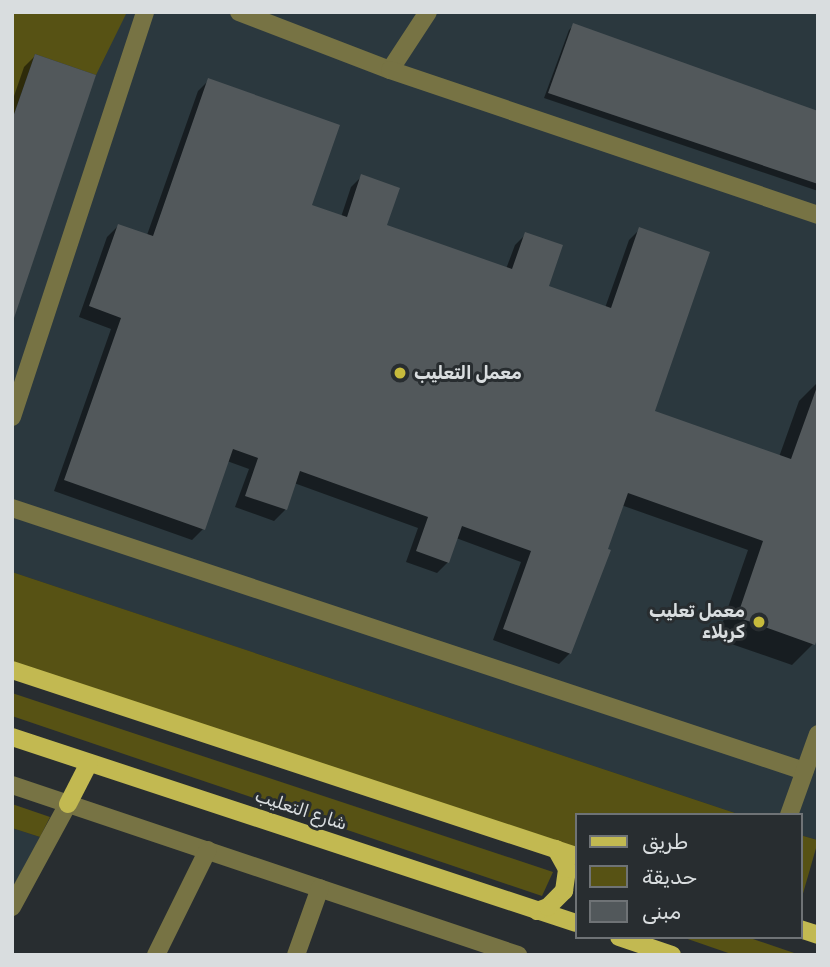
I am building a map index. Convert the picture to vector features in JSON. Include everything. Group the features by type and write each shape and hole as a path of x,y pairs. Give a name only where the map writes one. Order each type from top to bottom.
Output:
{"main road":[{"path":"12,670 574,855"},
{"name":"شارع التعليب","path":"12,737 574,922"},
{"path":"68,804 89,763"},
{"path":"537,911 558,900 564,891 567,869 556,849"},
{"path":"626,939 673,955"}],"street":[{"path":"12,417 145,12"},
{"path":"239,12 390,70 818,215"},
{"path":"390,70 428,12"},
{"path":"12,508 804,771"},
{"path":"790,813 818,734"},
{"path":"12,785 519,955"},
{"path":"12,908 68,804"},
{"path":"156,955 208,850"},
{"path":"296,955 320,888"}],"shaded area":[{"path":"28,12 818,12 818,840 802,836 802,813 735,813 12,572 12,37"},
{"path":"12,828 40,837 12,890"}],"green space":[{"path":"12,12 127,12 96,75 35,54 12,120"},
{"path":"12,572 735,813 574,813 574,847 12,662"},
{"path":"12,693 553,872 542,896 12,716"},
{"path":"12,804 50,817 40,837 12,828"},
{"path":"802,836 818,841 802,897"},
{"path":"688,939 753,939 800,955 734,955"}],"building":[{"path":"573,23 818,111 818,184 548,93"},
{"path":"35,54 96,75 13,321 12,120"},
{"path":"208,78 340,125 312,205 347,217 361,174 400,188 387,225 512,269 525,232 563,245 549,286 611,308 639,227 710,252 655,411 791,459 818,384 818,636 815,645 737,617 763,541 628,493 608,549 611,550 571,654 503,629 531,551 462,526 449,563 416,551 428,517 300,471 287,510 245,496 258,458 233,449 205,530 64,480 121,318 89,306 118,224 153,236"}],"place":[{"name":"معمل التعليب","path":"400,373"},
{"name":"معمل تعليب كربلاء","path":"759,622"}]}
